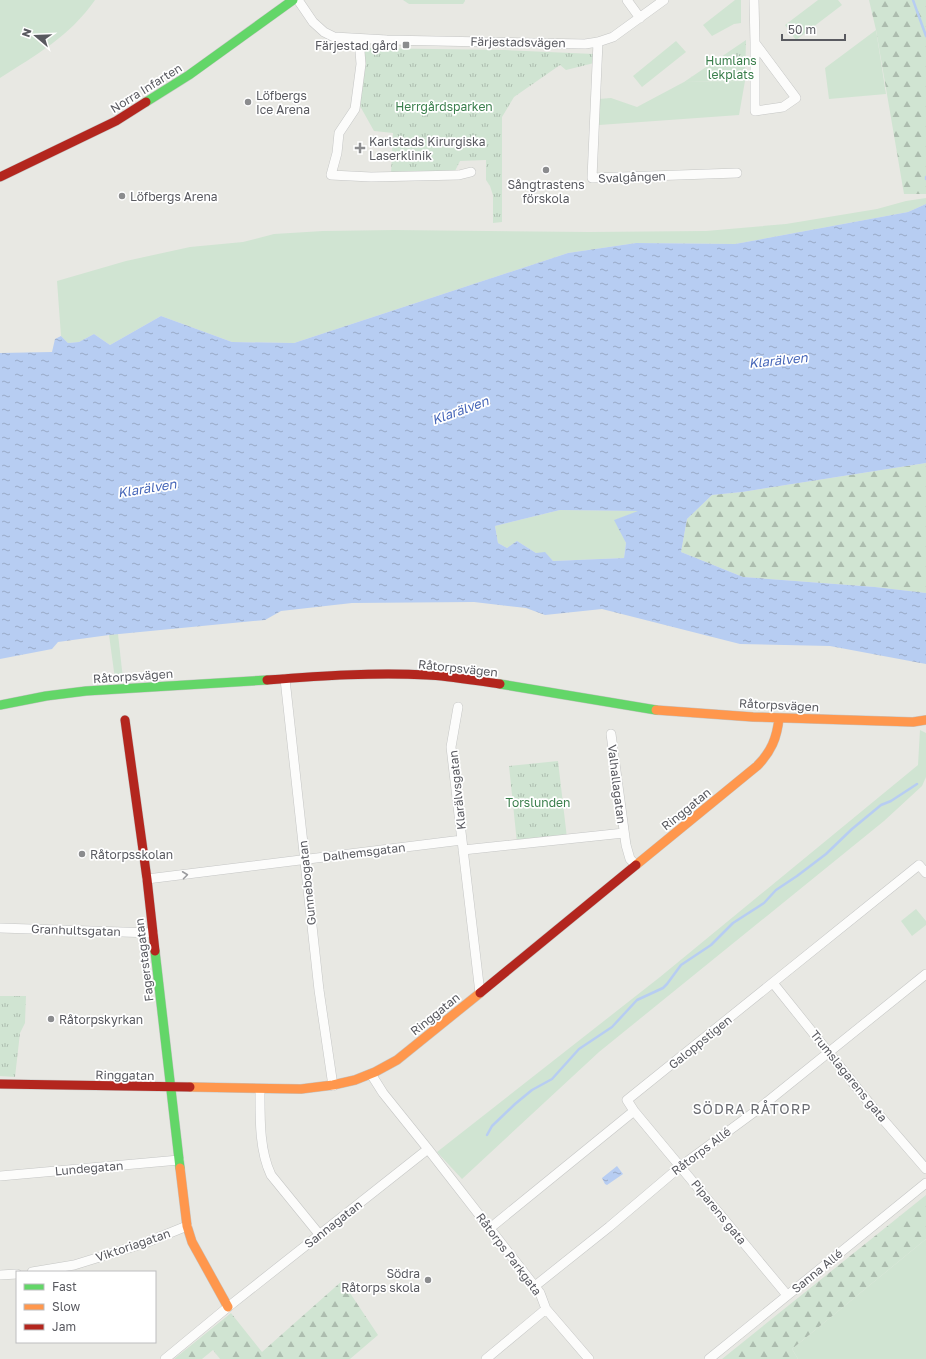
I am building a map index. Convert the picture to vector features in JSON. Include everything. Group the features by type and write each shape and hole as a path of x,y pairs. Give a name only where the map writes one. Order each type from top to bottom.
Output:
{"street":[{"name":"Norra Infarten","path":"0,177 116,121 189,75 293,0"},
{"name":"Färjestadsvägen","path":"298,0 313,22 324,32 334,37 359,39 585,44 598,42 613,37 664,0"},
{"path":"627,0 640,18"},
{"path":"754,0 755,111 782,107 796,98 755,43"},
{"path":"359,39 360,64 355,109 340,133 331,176 371,177 459,175 471,172"},
{"name":"Svalgången","path":"598,42 592,178 737,173"},
{"name":"Råtorpsvägen","path":"0,705 46,696 86,691 341,675 395,674 428,675 527,688 646,709 779,718 913,722"},
{"name":"Gunnebogatan","path":"285,679 318,984 333,1086"},
{"name":"Klarälvsgatan","path":"458,707 451,747 480,993"},
{"name":"Ringgatan","path":"0,1084 301,1089 333,1086 384,1068 416,1045 757,766 766,757 776,740 779,718"},
{"name":"Fagerstagatan","path":"125,720 147,879 187,1226 192,1242 228,1307"},
{"path":"913,722 926,720"},
{"path":"913,722 926,725"},
{"name":"Valhallagatan","path":"611,734 624,833 628,853 636,865"},
{"name":"Valhallagatan","path":"463,850 624,833"},
{"name":"Dalhemsgatan","path":"147,879 462,840"},
{"name":"Galoppstigen","path":"634,1111 627,1100 920,865 926,873"},
{"name":"Granhultsgatan","path":"0,928 153,933"},
{"name":"Råtorps Allé","path":"535,1286 609,1227 681,1166 757,1110 926,974"},
{"name":"Trumslagarens gata","path":"773,982 874,1109 926,1169"},
{"path":"370,1074 383,1093 428,1149"},
{"path":"260,1089 262,1136 268,1168 271,1175 319,1234"},
{"path":"489,1228 634,1111"},
{"name":"Piparens gata","path":"634,1111 787,1295"},
{"name":"Råtorps Parkgata","path":"428,1149 535,1286 540,1293 546,1309 589,1359"},
{"name":"Sannagatan","path":"165,1359 319,1234 428,1149"},
{"name":"Lundegatan","path":"0,1176 179,1160"},
{"name":"Sanna Allé","path":"709,1359 926,1183"},
{"name":"Viktoriagatan","path":"38,1271 74,1265 146,1243 187,1226"},
{"path":"0,1275 16,1274"},
{"path":"486,1359 546,1309"}],"green space":[{"path":"0,0 95,0 75,24 52,44 0,78"},
{"path":"403,0 465,1 463,4 409,4"},
{"path":"735,0 741,0 741,23 734,24 712,36 703,25"},
{"path":"818,0 838,0 842,5 796,40 785,25"},
{"path":"869,0 926,0 926,194 904,194 876,30"},
{"path":"876,30 886,94 829,99 825,68"},
{"name":"Humlans lekplats","path":"746,40 745,81 684,82"},
{"path":"676,41 686,52 642,87 633,76"},
{"name":"Herrgårdsparken","path":"363,48 504,50 594,54 594,63 566,70 560,65 514,97 502,117 502,222 493,223 493,195 486,180 486,160 460,161 455,171 391,173 393,133 374,131 360,106"},
{"path":"745,81 739,115 599,125 599,99 611,98 637,107 684,82"},
{"path":"926,198 926,204 908,212 735,244 636,243 568,253 294,343 232,342 161,316 110,345 94,334 79,342 68,343 61,336 57,281 126,261 190,247 243,242 274,234 323,231 706,231 786,224 877,209 906,201"},
{"path":"926,463 926,593 875,587 743,577 681,552 687,519 712,495 742,492"},
{"path":"560,510 640,511 615,520 626,543 624,558 553,561 545,553 536,553 517,541 507,548 498,543 495,526"},
{"path":"118,634 123,679 115,679 109,635"},
{"path":"920,730 926,733 926,777 922,786 884,821 599,1052 462,1179 437,1152 660,977 918,765"},
{"name":"Torslunden","path":"558,761 567,838 517,843 509,766"},
{"path":"916,909 926,921 926,925 912,936 901,921"},
{"path":"0,996 26,996 25,1023 20,1033 15,1077 0,1076"},
{"path":"926,1195 926,1239 792,1349 798,1359 722,1359"},
{"path":"926,1239 926,1359 798,1359 792,1349"},
{"path":"342,1281 378,1335 350,1359 220,1359 213,1350 202,1359 174,1359 231,1313 262,1352"}],"water":[{"name":"Klarälven","path":"926,204 926,463 742,492 712,495 687,519 681,552 743,577 875,587 926,593 926,664 830,646 740,644 602,609 545,615 526,608 474,602 352,603 281,611 265,620 109,635 58,642 52,649 0,659 0,353 52,352 55,339 61,336 68,343 79,342 94,334 110,345 161,316 232,342 294,343 568,253 636,243 735,244 908,212","holes":["560,510 638,511 614,520 626,543 624,558 553,561 545,552 536,553 517,541 507,548 498,543 495,526"]},
{"path":"617,1166 623,1174 607,1185 605,1184 602,1178"}],"waterway":[{"path":"913,0 926,36"},
{"path":"487,1135 492,1126 515,1104 532,1090 552,1079 579,1049 612,1027 637,1000 663,988 681,965 711,945 733,923 764,903 776,890 826,854 852,829 881,805 891,801 917,784"}],"traffic: fast":[{"path":"146,102 189,75 293,0"},
{"path":"0,705 46,696 86,691 267,680"},
{"path":"500,684 656,710"},
{"path":"155,951 180,1168"}],"traffic: slow":[{"path":"656,710 753,717 913,722 926,720"},
{"path":"636,865 757,766 770,750 777,732 779,718"},
{"path":"190,1087 301,1089 333,1085 355,1080 375,1072 397,1060 480,993"},
{"path":"180,1168 187,1226 192,1242 228,1307"}],"traffic: jam":[{"path":"0,177 116,121 146,102"},
{"path":"267,680 347,675 407,674 445,676 500,684"},
{"path":"125,720 147,879 155,951"},
{"path":"480,993 636,865"},
{"path":"0,1084 190,1087"}],"place":[{"name":"Färjestad gård","path":"406,45"},
{"name":"Löfbergs Ice Arena","path":"248,102"},
{"name":"Karlstads Kirurgiska Laserklinik","path":"360,148"},
{"name":"Sångtrastens förskola","path":"546,170"},
{"name":"Löfbergs Arena","path":"122,196"},
{"name":"Råtorpsskolan","path":"82,854"},
{"name":"Råtorpskyrkan","path":"51,1019"},
{"name":"Södra Råtorps skola","path":"428,1280"}],"district":[{"name":"SÖDRA RÅTORP","path":"752,1108"}]}
